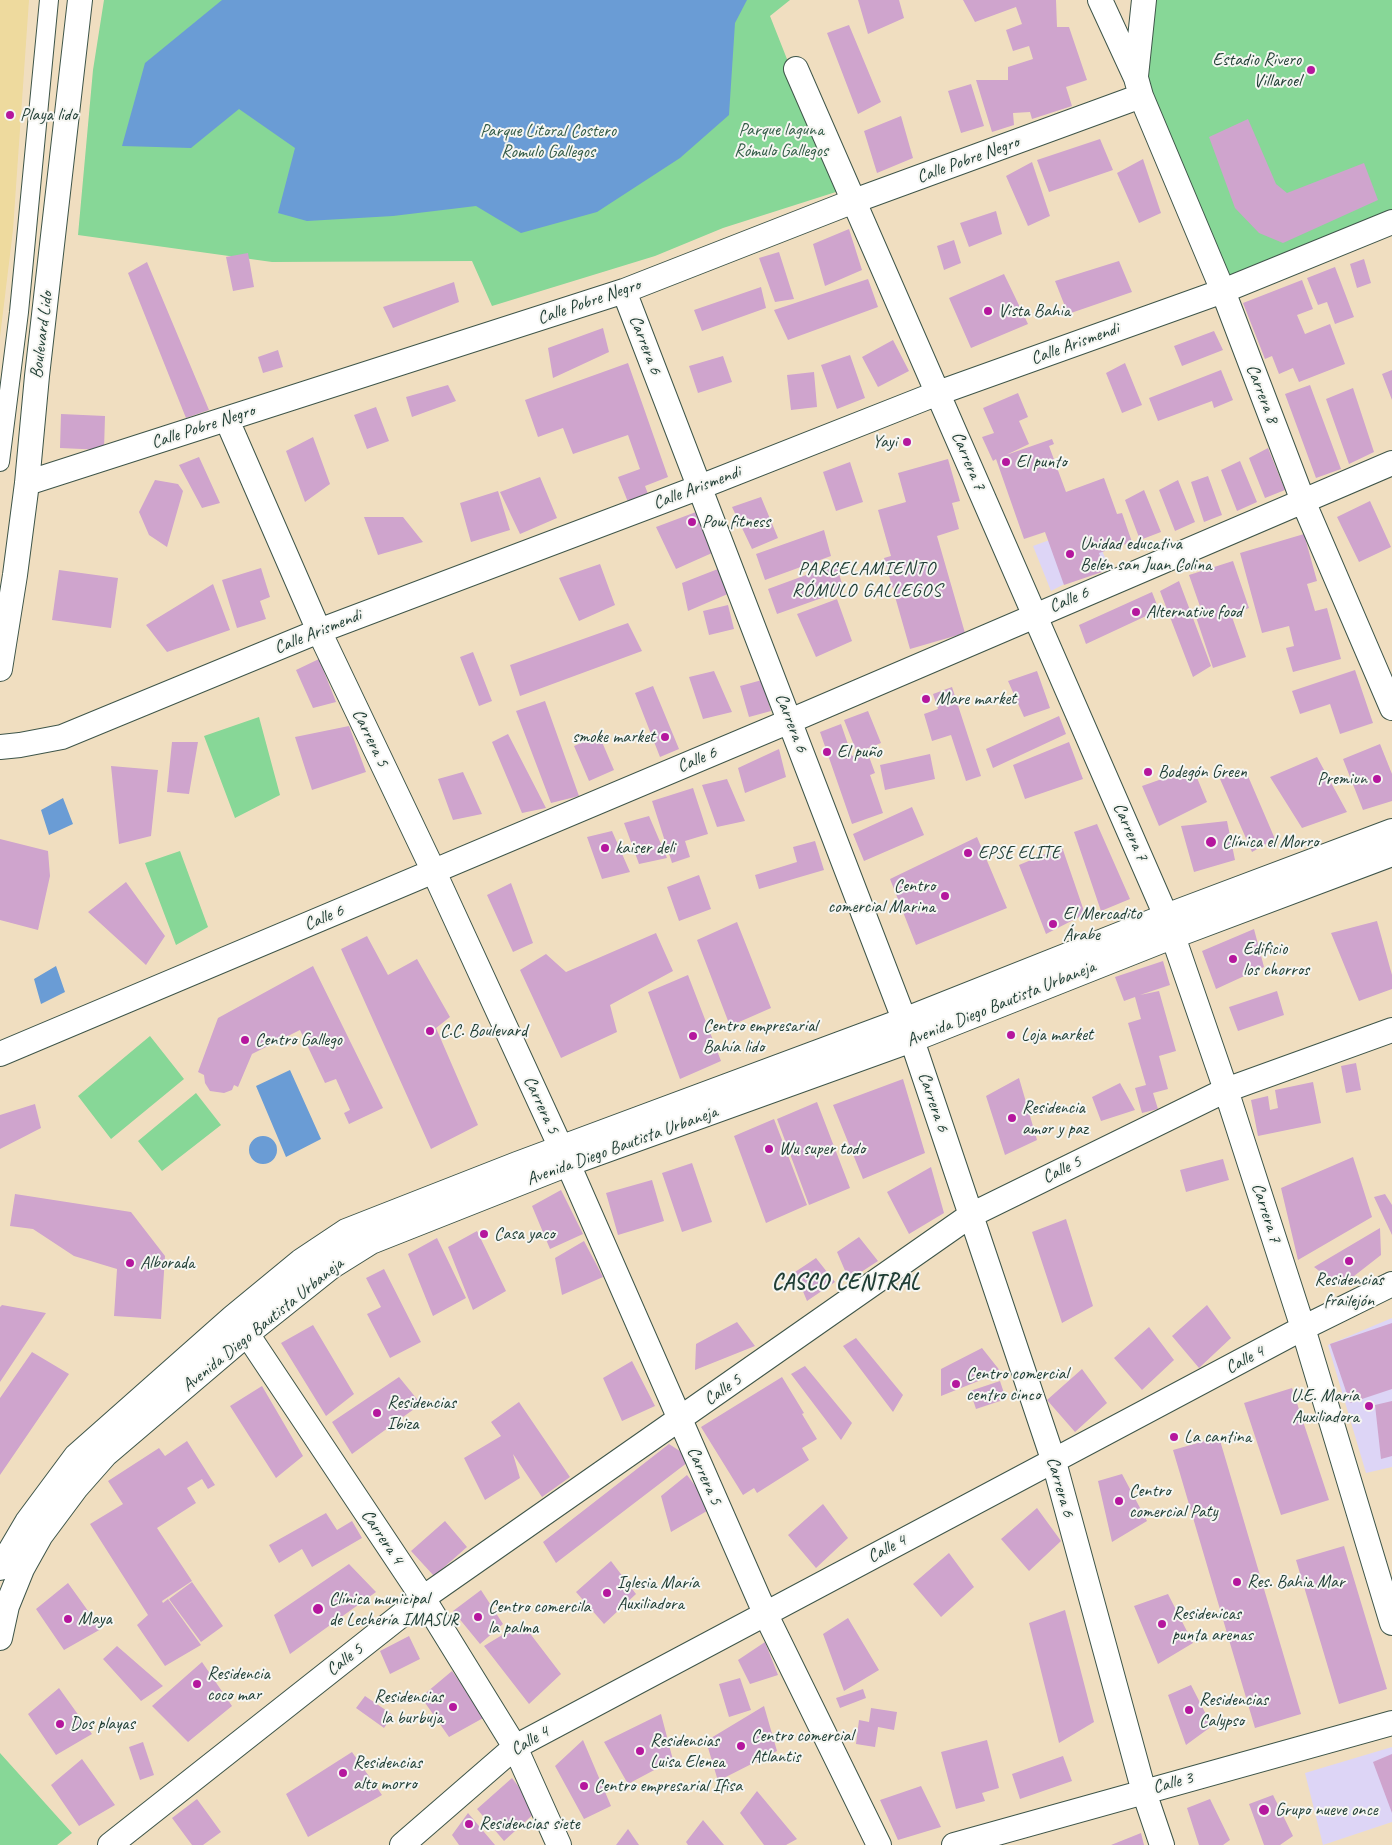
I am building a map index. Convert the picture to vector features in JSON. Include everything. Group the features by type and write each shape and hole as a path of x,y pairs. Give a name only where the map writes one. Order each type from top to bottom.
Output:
{"street":[{"name":"Boulevard Lido","path":"0,462 19,312 49,0"},
{"name":"Boulevard Lido","path":"0,669 15,575 80,0"},
{"name":"Carrera 8","path":"1100,0 1223,291 1304,501 1392,708"},
{"name":"Carrera 8","path":"1138,87 1144,0"},
{"name":"Carrera 7","path":"796,69 1170,926 1226,1090 1303,1328 1392,1623"},
{"name":"Calle Pobre Negro","path":"26,482 227,420 624,292 854,202 1138,87"},
{"name":"Calle Arismendi","path":"0,747 20,746 62,738 319,631 700,487 938,393 1223,291 1392,222"},
{"name":"Carrera 6","path":"624,292 908,1030 1054,1462 1144,1792 1162,1845"},
{"name":"Carrera 5","path":"227,420 319,631 434,872 565,1156 765,1613 879,1845"},
{"name":"Calle 6","path":"0,1054 434,872 1392,464"},
{"name":"Avenida Diego Bautista Urbaneja","path":"0,1568 27,1522 76,1456 240,1325 371,1242 565,1156 908,1030 1170,926 1392,831"},
{"name":"Avenida Diego Bautista Urbaneja","path":"1170,926 1392,854"},
{"name":"Calle 5","path":"110,1845 423,1598 971,1215 1226,1090 1392,1030"},
{"name":"Calle 4","path":"402,1845 515,1747 1303,1328 1392,1284"},
{"name":"Avenida Diego Bautista Urbaneja","path":"0,1638 7,1606 22,1569 41,1534 76,1488 106,1454 240,1325"},
{"name":"Carrera 4","path":"240,1325 423,1598 515,1747 558,1845"},
{"name":"Calle 3","path":"954,1845 1392,1723"}],"shaded area":[{"name":"Unidad educativa Belén san Juan Colina","path":"1091,525 1107,562 1051,591 1033,546"},
{"name":"U.E. María Auxiliadora","path":"1392,1318 1392,1467 1366,1473 1328,1345"},
{"path":"1392,1747 1392,1822 1323,1845 1305,1773"}],"green space":[{"name":"Parque Litoral Costero Romulo Gallegos","path":"104,0 790,0 770,16 839,191 723,228 655,256 492,306 472,261 272,262 78,235 93,70"},
{"path":"1144,0 1392,0 1392,224 1223,291 1136,78"},
{"path":"259,717 280,795 235,818 204,736"},
{"path":"180,851 208,927 176,945 145,863"},
{"path":"150,1036 184,1079 111,1139 78,1096"},
{"path":"196,1093 221,1125 162,1171 138,1141"},
{"path":"0,1753 72,1833 57,1845 0,1845"}],"sand":[{"name":"Playa lido","path":"0,0 29,0 13,230 0,337"}],"water":[{"path":"222,0 747,0 735,23 729,115 680,158 597,212 521,233 476,206 393,216 307,221 278,213 295,148 239,109 191,148 122,146 145,63"},
{"path":"63,798 73,824 49,835 41,810"},
{"path":"56,966 65,992 41,1004 34,979"},
{"path":"290,1070 321,1139 286,1157 256,1086"},
{"path":"263,1136 273,1140 277,1150 273,1160 263,1164 253,1160 249,1150 253,1140"}],"building":[{"path":"858,0 899,0 904,18 868,34"},
{"path":"963,0 1056,0 1057,27 1069,27 1087,80 1066,87 1072,106 1032,119 1030,112 1013,113 1014,125 992,132 976,80 1008,80 1008,67 1033,59 1029,46 1013,51 1006,30 1022,24 1016,7 975,22"},
{"path":"849,25 881,102 858,114 827,33"},
{"path":"971,84 984,126 961,133 948,91"},
{"path":"901,116 913,158 877,173 864,131"},
{"path":"1248,119 1276,184 1287,193 1364,163 1378,200 1283,243 1259,233 1235,208 1209,137"},
{"path":"1100,139 1113,170 1049,192 1037,160"},
{"path":"1143,159 1161,213 1139,223 1117,173"},
{"path":"1032,162 1050,216 1028,226 1006,176"},
{"path":"996,211 1002,234 969,247 960,223"},
{"path":"849,229 862,270 825,286 813,244"},
{"path":"954,240 961,263 944,270 937,246"},
{"path":"779,252 794,299 775,302 759,258"},
{"path":"248,253 254,287 233,291 226,257"},
{"path":"1364,259 1371,283 1357,288 1350,264"},
{"path":"1119,261 1132,292 1068,314 1055,281"},
{"path":"147,262 209,410 186,418 128,273"},
{"path":"1335,267 1354,317 1335,324 1327,302 1318,305 1307,278"},
{"name":"Vista Bahia","path":"1004,274 1028,324 971,348 949,298"},
{"path":"868,279 878,307 788,340 774,310"},
{"path":"1302,280 1313,309 1297,315 1305,334 1330,324 1345,364 1299,382 1293,368 1279,374 1272,356 1265,359 1243,303"},
{"path":"454,282 459,302 393,328 383,307"},
{"path":"761,287 766,308 702,331 694,310"},
{"path":"603,328 609,352 553,378 548,348"},
{"path":"1214,331 1223,350 1182,366 1174,346"},
{"path":"893,340 909,371 878,387 862,357"},
{"path":"278,350 283,367 263,373 258,357"},
{"path":"850,355 865,398 837,409 821,365"},
{"path":"723,356 732,382 698,393 689,366"},
{"path":"628,363 668,477 645,486 648,494 628,502 618,477 640,469 628,435 573,454 563,428 538,437 525,400"},
{"path":"1125,363 1142,405 1122,413 1106,373"},
{"path":"1221,370 1233,400 1214,408 1212,401 1158,421 1149,398"},
{"path":"1392,370 1392,400 1382,374"},
{"path":"814,372 817,407 791,410 787,375"},
{"path":"448,385 456,401 412,417 406,397"},
{"path":"1310,385 1341,469 1316,478 1285,394"},
{"path":"1353,388 1374,452 1349,464 1326,399"},
{"path":"1018,393 1028,417 1019,421 1029,444 1006,455 1052,439 1054,444 1049,446 1066,492 1104,478 1117,514 1122,513 1132,542 1099,553 1105,571 1064,585 1045,532 1024,539 996,459 993,461 982,437 994,433 983,408"},
{"path":"376,407 389,441 367,449 354,415"},
{"path":"61,414 105,416 104,450 60,448"},
{"path":"313,437 330,484 305,502 286,451"},
{"path":"1268,448 1285,490 1265,498 1249,458"},
{"path":"199,457 220,503 202,508 179,465"},
{"path":"948,459 960,501 952,503 959,529 937,536 965,633 910,649 884,558 891,556 878,510 906,502 898,473"},
{"path":"1240,461 1257,502 1237,511 1221,470"},
{"path":"850,462 863,502 836,511 823,472"},
{"path":"1208,476 1222,515 1204,522 1191,482"},
{"path":"540,477 557,518 520,534 500,492"},
{"path":"155,480 178,484 183,491 167,547 149,535 139,512"},
{"path":"1178,480 1195,522 1175,531 1159,490"},
{"path":"1144,490 1161,532 1140,540 1125,500"},
{"path":"498,491 510,530 471,542 460,503"},
{"path":"761,497 778,538 752,549 732,507"},
{"path":"1370,501 1391,547 1359,562 1337,517"},
{"path":"696,512 712,553 676,569 656,527"},
{"path":"364,517 403,517 423,542 378,555"},
{"path":"824,530 831,556 765,580 756,554"},
{"path":"1304,534 1317,581 1307,584 1315,611 1327,608 1341,659 1293,672 1286,648 1294,646 1289,626 1262,633 1240,553"},
{"path":"1233,561 1249,608 1231,614 1246,657 1213,668 1196,617 1203,615 1189,575"},
{"path":"600,564 615,605 579,621 559,578"},
{"path":"836,564 844,590 777,614 768,589"},
{"path":"723,567 730,593 688,611 682,583"},
{"path":"261,568 270,597 260,601 266,619 237,628 222,580"},
{"path":"59,570 118,578 111,628 52,620"},
{"path":"1179,581 1211,666 1193,677 1160,591"},
{"path":"213,584 230,630 167,652 146,625"},
{"path":"1152,592 1159,610 1086,644 1079,625"},
{"path":"837,599 852,641 816,657 797,614"},
{"path":"728,605 734,629 709,635 703,611"},
{"path":"628,623 642,651 520,696 510,665"},
{"path":"473,652 492,701 479,706 460,657"},
{"path":"319,659 336,702 313,708 296,670"},
{"path":"1355,670 1373,723 1340,734 1330,704 1300,714 1292,691"},
{"path":"714,671 732,712 703,719 689,677"},
{"path":"1037,671 1050,708 1024,717 1008,681"},
{"path":"762,680 771,711 749,717 740,686"},
{"path":"653,686 679,749 660,757 635,693"},
{"path":"952,687 981,776 966,781 951,735 932,741 924,714 938,709 933,694"},
{"path":"545,701 579,796 551,803 516,711"},
{"path":"868,711 881,743 857,753 844,720"},
{"path":"1059,716 1066,734 993,768 986,749"},
{"path":"841,724 852,756 867,751 875,773 870,775 883,813 852,824 820,732"},
{"path":"349,726 366,772 312,790 295,737"},
{"path":"508,734 546,808 522,813 492,742"},
{"path":"599,735 614,770 589,781 574,746"},
{"path":"172,742 198,742 189,794 167,792"},
{"path":"1069,742 1083,779 1025,799 1013,765"},
{"path":"1380,744 1392,774 1392,801 1363,810 1343,759"},
{"path":"779,749 786,777 745,793 738,768"},
{"path":"930,754 935,779 885,790 880,765"},
{"path":"1317,757 1347,812 1302,828 1270,777"},
{"path":"111,766 158,770 151,836 119,844"},
{"path":"1193,768 1207,802 1159,826 1142,786"},
{"path":"1245,769 1275,839 1252,852 1220,779"},
{"path":"463,772 482,814 453,820 438,779"},
{"path":"727,779 745,821 717,827 702,785"},
{"path":"693,788 708,834 685,841 690,857 672,863 652,801"},
{"path":"912,807 924,835 864,861 853,834"},
{"path":"649,816 667,858 639,864 624,823"},
{"path":"1227,821 1235,860 1194,872 1181,826"},
{"path":"1097,824 1130,899 1101,911 1074,832"},
{"path":"612,831 630,872 602,879 587,837"},
{"path":"977,837 1007,908 916,945 890,879"},
{"path":"0,839 48,851 50,876 38,930 0,920"},
{"path":"815,841 824,870 759,889 755,875 797,862 793,847"},
{"path":"1062,847 1085,914 1046,934 1019,865"},
{"path":"699,875 711,909 679,921 667,887"},
{"path":"126,882 165,936 146,965 88,912"},
{"path":"511,883 533,943 513,952 487,895"},
{"path":"1377,921 1392,975 1392,989 1359,1001 1331,933"},
{"path":"737,922 771,1008 730,1026 697,940"},
{"name":"Edificio los chorros","path":"1254,929 1264,967 1216,989 1202,951"},
{"path":"656,933 673,971 610,1005 617,1032 561,1058 520,970 546,954 566,972"},
{"path":"367,936 388,975 417,959 450,1017 436,1028 478,1125 431,1149 341,949"},
{"path":"1163,961 1170,985 1140,995 1159,991 1176,1051 1159,1056 1168,1089 1153,1093 1158,1109 1142,1113 1135,1088 1146,1085 1128,1023 1141,1019 1135,997 1124,1001 1115,977"},
{"name":"Centro Gallego","path":"313,966 383,1108 349,1124 344,1113 350,1110 336,1079 325,1083 300,1030 252,1054 238,1087 234,1085 232,1090 224,1093 210,1091 205,1083 204,1075 198,1072 218,1018"},
{"path":"688,975 721,1061 680,1079 648,992"},
{"path":"1277,991 1284,1015 1238,1031 1229,1007"},
{"path":"1356,1063 1361,1090 1346,1093 1341,1066"},
{"name":"Residencia amor y paz","path":"1019,1078 1037,1140 1005,1155 986,1096"},
{"path":"903,1079 925,1153 863,1179 833,1105"},
{"path":"1313,1082 1321,1123 1258,1136 1251,1100 1268,1096 1270,1110 1278,1108 1275,1090"},
{"path":"1120,1083 1135,1110 1101,1121 1092,1097"},
{"path":"817,1102 850,1188 809,1205 777,1119"},
{"path":"35,1104 41,1128 0,1149 0,1115"},
{"path":"774,1119 807,1205 766,1223 734,1136"},
{"path":"1353,1157 1372,1217 1298,1260 1281,1188"},
{"path":"1223,1159 1229,1180 1186,1192 1180,1170"},
{"path":"692,1163 712,1222 682,1232 662,1173"},
{"path":"931,1167 944,1213 909,1234 887,1192"},
{"path":"652,1180 664,1221 618,1235 606,1193"},
{"path":"561,1190 583,1234 550,1249 532,1206"},
{"name":"Alborada","path":"15,1194 131,1212 165,1256 161,1319 114,1316 117,1269 74,1256 33,1229 10,1226"},
{"path":"1385,1194 1392,1205 1392,1235 1374,1197"},
{"path":"1066,1219 1093,1306 1062,1323 1032,1232"},
{"name":"Residencias frailejón","path":"1380,1228 1381,1255 1340,1287 1314,1267"},
{"path":"477,1231 506,1291 473,1310 448,1247"},
{"path":"859,1237 878,1261 849,1280 837,1252"},
{"path":"437,1238 466,1298 433,1316 408,1254"},
{"path":"584,1241 603,1277 562,1295 555,1258"},
{"path":"816,1258 835,1282 807,1301 795,1272"},
{"path":"384,1269 421,1342 390,1358 367,1314 381,1307 366,1278"},
{"path":"2,1305 46,1313 0,1382 0,1307"},
{"path":"1207,1305 1231,1338 1199,1368 1172,1336"},
{"path":"737,1322 755,1346 695,1370 696,1344"},
{"path":"1392,1323 1392,1389 1350,1403 1330,1344"},
{"path":"313,1325 354,1394 326,1416 281,1343"},
{"path":"1149,1327 1174,1360 1142,1390 1114,1358"},
{"path":"856,1338 903,1395 893,1412 843,1346"},
{"name":"Centro comercial centro cinco","path":"982,1348 1001,1372 941,1396 941,1369"},
{"path":"32,1352 69,1374 0,1475 0,1398"},
{"path":"632,1361 655,1406 622,1421 603,1378"},
{"path":"805,1366 852,1423 841,1440 791,1374"},
{"path":"1082,1369 1107,1403 1075,1432 1047,1400"},
{"name":"Residencias Ibiza","path":"399,1377 421,1404 352,1454 332,1422"},
{"path":"782,1377 817,1439 802,1448 809,1460 757,1493 754,1488 743,1495 701,1427"},
{"path":"1000,1381 1006,1399 976,1409 970,1391"},
{"path":"262,1386 303,1456 276,1478 230,1406"},
{"path":"1292,1388 1329,1500 1281,1515 1244,1403"},
{"path":"1392,1401 1392,1456 1381,1459 1375,1405"},
{"path":"519,1402 570,1477 542,1497 513,1454 520,1478 485,1500 464,1458 501,1436 491,1422"},
{"name":"Res. Bahia Mar","path":"1219,1437 1301,1714 1255,1728 1173,1450"},
{"path":"187,1441 215,1485 208,1489 202,1479 187,1488 196,1503 157,1528 192,1581 162,1601 163,1603 168,1599 201,1645 165,1666 137,1625 148,1615 90,1524 123,1504 108,1481 159,1448 165,1456"},
{"path":"669,1444 692,1459 556,1563 543,1542"},
{"name":"Centro comercial Paty","path":"1122,1474 1147,1521 1112,1542 1098,1481"},
{"path":"687,1475 712,1508 671,1532 661,1496"},
{"path":"823,1504 848,1538 816,1568 788,1535"},
{"path":"1037,1508 1061,1541 1029,1571 1001,1539"},
{"path":"326,1513 337,1530 352,1521 362,1538 312,1567 302,1549 279,1563 269,1545"},
{"path":"445,1521 467,1547 434,1576 411,1551"},
{"name":"Res. Bahia Mar","path":"1344,1546 1387,1689 1339,1704 1296,1560"},
{"path":"949,1553 974,1587 941,1617 913,1584"},
{"path":"611,1561 636,1594 604,1624 576,1592"},
{"path":"349,1564 376,1592 290,1654 274,1615"},
{"path":"192,1582 223,1626 201,1642 169,1599"},
{"name":"Maya","path":"68,1583 101,1629 64,1650 36,1609"},
{"name":"Centro comercila la palma","path":"481,1590 503,1624 480,1644 453,1611"},
{"name":"Residenicas punta arenas","path":"1168,1594 1193,1643 1158,1664 1134,1606"},
{"path":"1065,1610 1094,1722 1059,1743 1029,1623"},
{"path":"848,1618 879,1670 844,1691 823,1634"},
{"path":"522,1623 561,1674 529,1704 484,1646"},
{"path":"409,1636 420,1659 390,1674 380,1651"},
{"path":"765,1642 778,1675 750,1684 738,1660"},
{"path":"117,1646 163,1686 141,1701 103,1659"},
{"name":"Residencia coco mar","path":"202,1662 232,1706 188,1742 152,1706"},
{"name":"Residencias la burbuja","path":"452,1671 485,1717 449,1737 421,1697"},
{"path":"740,1678 751,1710 729,1717 719,1684"},
{"name":"Residencias Calypso","path":"1191,1685 1212,1726 1186,1745 1168,1695"},
{"name":"Dos playas","path":"59,1688 92,1734 56,1755 28,1714"},
{"path":"863,1689 866,1698 840,1708 836,1698"},
{"path":"365,1696 393,1715 384,1728 356,1708"},
{"name":"Centro comercial Atlantis","path":"764,1706 777,1751 718,1781 706,1741"},
{"path":"871,1708 897,1712 894,1730 878,1727 875,1747 856,1744 859,1720 869,1722"},
{"name":"Residencias Luisa Elenea","path":"661,1714 673,1760 628,1784 604,1742"},
{"name":"Centro empresarial Ifisa","path":"583,1740 611,1806 584,1819 555,1766"},
{"path":"987,1740 999,1788 982,1793 985,1801 956,1809 941,1752"},
{"path":"143,1742 154,1775 140,1780 129,1747"},
{"name":"Residencias alto morro","path":"352,1752 382,1795 308,1837 286,1794"},
{"path":"1392,1754 1392,1813 1373,1762"},
{"path":"1063,1756 1072,1781 1020,1799 1012,1774"},
{"path":"82,1759 115,1805 79,1826 51,1785"},
{"path":"512,1778 537,1811 504,1841 477,1809"},
{"path":"921,1786 941,1827 898,1840 880,1800"},
{"path":"757,1791 797,1839 786,1845 764,1845 740,1813"},
{"path":"1273,1795 1293,1836 1280,1845 1264,1845 1249,1804"},
{"path":"197,1799 221,1832 203,1845 192,1845 172,1818"},
{"path":"1210,1799 1230,1840 1223,1845 1199,1845 1187,1808"},
{"name":"Residencias siete","path":"468,1813 495,1845 459,1845 452,1835"},
{"path":"703,1820 724,1845 688,1845 686,1842"},
{"path":"628,1829 639,1845 616,1845"},
{"path":"1141,1833 1144,1845 1111,1845"}],"place":[{"name":"Estadio Rivero Villaroel","path":"1311,70"},
{"name":"Playa lido","path":"10,115"},
{"name":"Vista Bahia","path":"988,311"},
{"name":"Yayi","path":"907,442"},
{"name":"El punto","path":"1006,462"},
{"name":"Pow fitness","path":"692,522"},
{"name":"Unidad educativa Belén san Juan Colina","path":"1070,554"},
{"name":"Alternative food","path":"1136,612"},
{"name":"Mare market","path":"926,699"},
{"name":"smoke market","path":"665,737"},
{"name":"El puño","path":"827,752"},
{"name":"Bodegón Green","path":"1148,772"},
{"name":"Premiun","path":"1377,779"},
{"name":"Clínica el Morro","path":"1211,842"},
{"name":"kaiser deli","path":"605,848"},
{"name":"EPSE ELITE","path":"968,853"},
{"name":"Centro comercial Marina","path":"945,896"},
{"name":"El Mercadito Árabe","path":"1053,924"},
{"name":"Edificio los chorros","path":"1233,959"},
{"name":"C.C. Boulevard","path":"430,1031"},
{"name":"Loja market","path":"1011,1035"},
{"name":"Centro empresarial Bahía lido","path":"693,1036"},
{"name":"Centro Gallego","path":"245,1040"},
{"name":"Residencia amor y paz","path":"1012,1118"},
{"name":"Wu super todo","path":"769,1149"},
{"name":"Casa yaco","path":"484,1234"},
{"name":"Residencias frailejón","path":"1349,1261"},
{"name":"Alborada","path":"130,1263"},
{"name":"Centro comercial centro cinco","path":"956,1384"},
{"name":"U.E. María Auxiliadora","path":"1369,1406"},
{"name":"Residencias Ibiza","path":"377,1413"},
{"name":"La cantina","path":"1174,1437"},
{"name":"Centro comercial Paty","path":"1119,1501"},
{"name":"Res. Bahia Mar","path":"1237,1582"},
{"name":"Iglesia María Auxiliadora","path":"607,1593"},
{"name":"Clínica municipal de Lechería IMASUR","path":"318,1609"},
{"name":"Centro comercila la palma","path":"478,1617"},
{"name":"Maya","path":"68,1619"},
{"name":"Residenicas punta arenas","path":"1162,1624"},
{"name":"Residencia coco mar","path":"197,1684"},
{"name":"Residencias la burbuja","path":"453,1707"},
{"name":"Residencias Calypso","path":"1189,1710"},
{"name":"Dos playas","path":"60,1724"},
{"name":"Centro comercial Atlantis","path":"741,1746"},
{"name":"Residencias Luisa Elenea","path":"640,1751"},
{"name":"Residencias alto morro","path":"343,1773"},
{"name":"Centro empresarial Ifisa","path":"584,1786"},
{"name":"Grupo nueve once","path":"1264,1810"},
{"name":"Residencias siete","path":"469,1824"}],"district":[{"name":"PARCELAMIENTO RÓMULO GALLEGOS","path":"867,580"},
{"name":"CASCO CENTRAL","path":"846,1283"}],"park label":[{"name":"Parque laguna Rómulo Gallegos","path":"781,140"}]}
